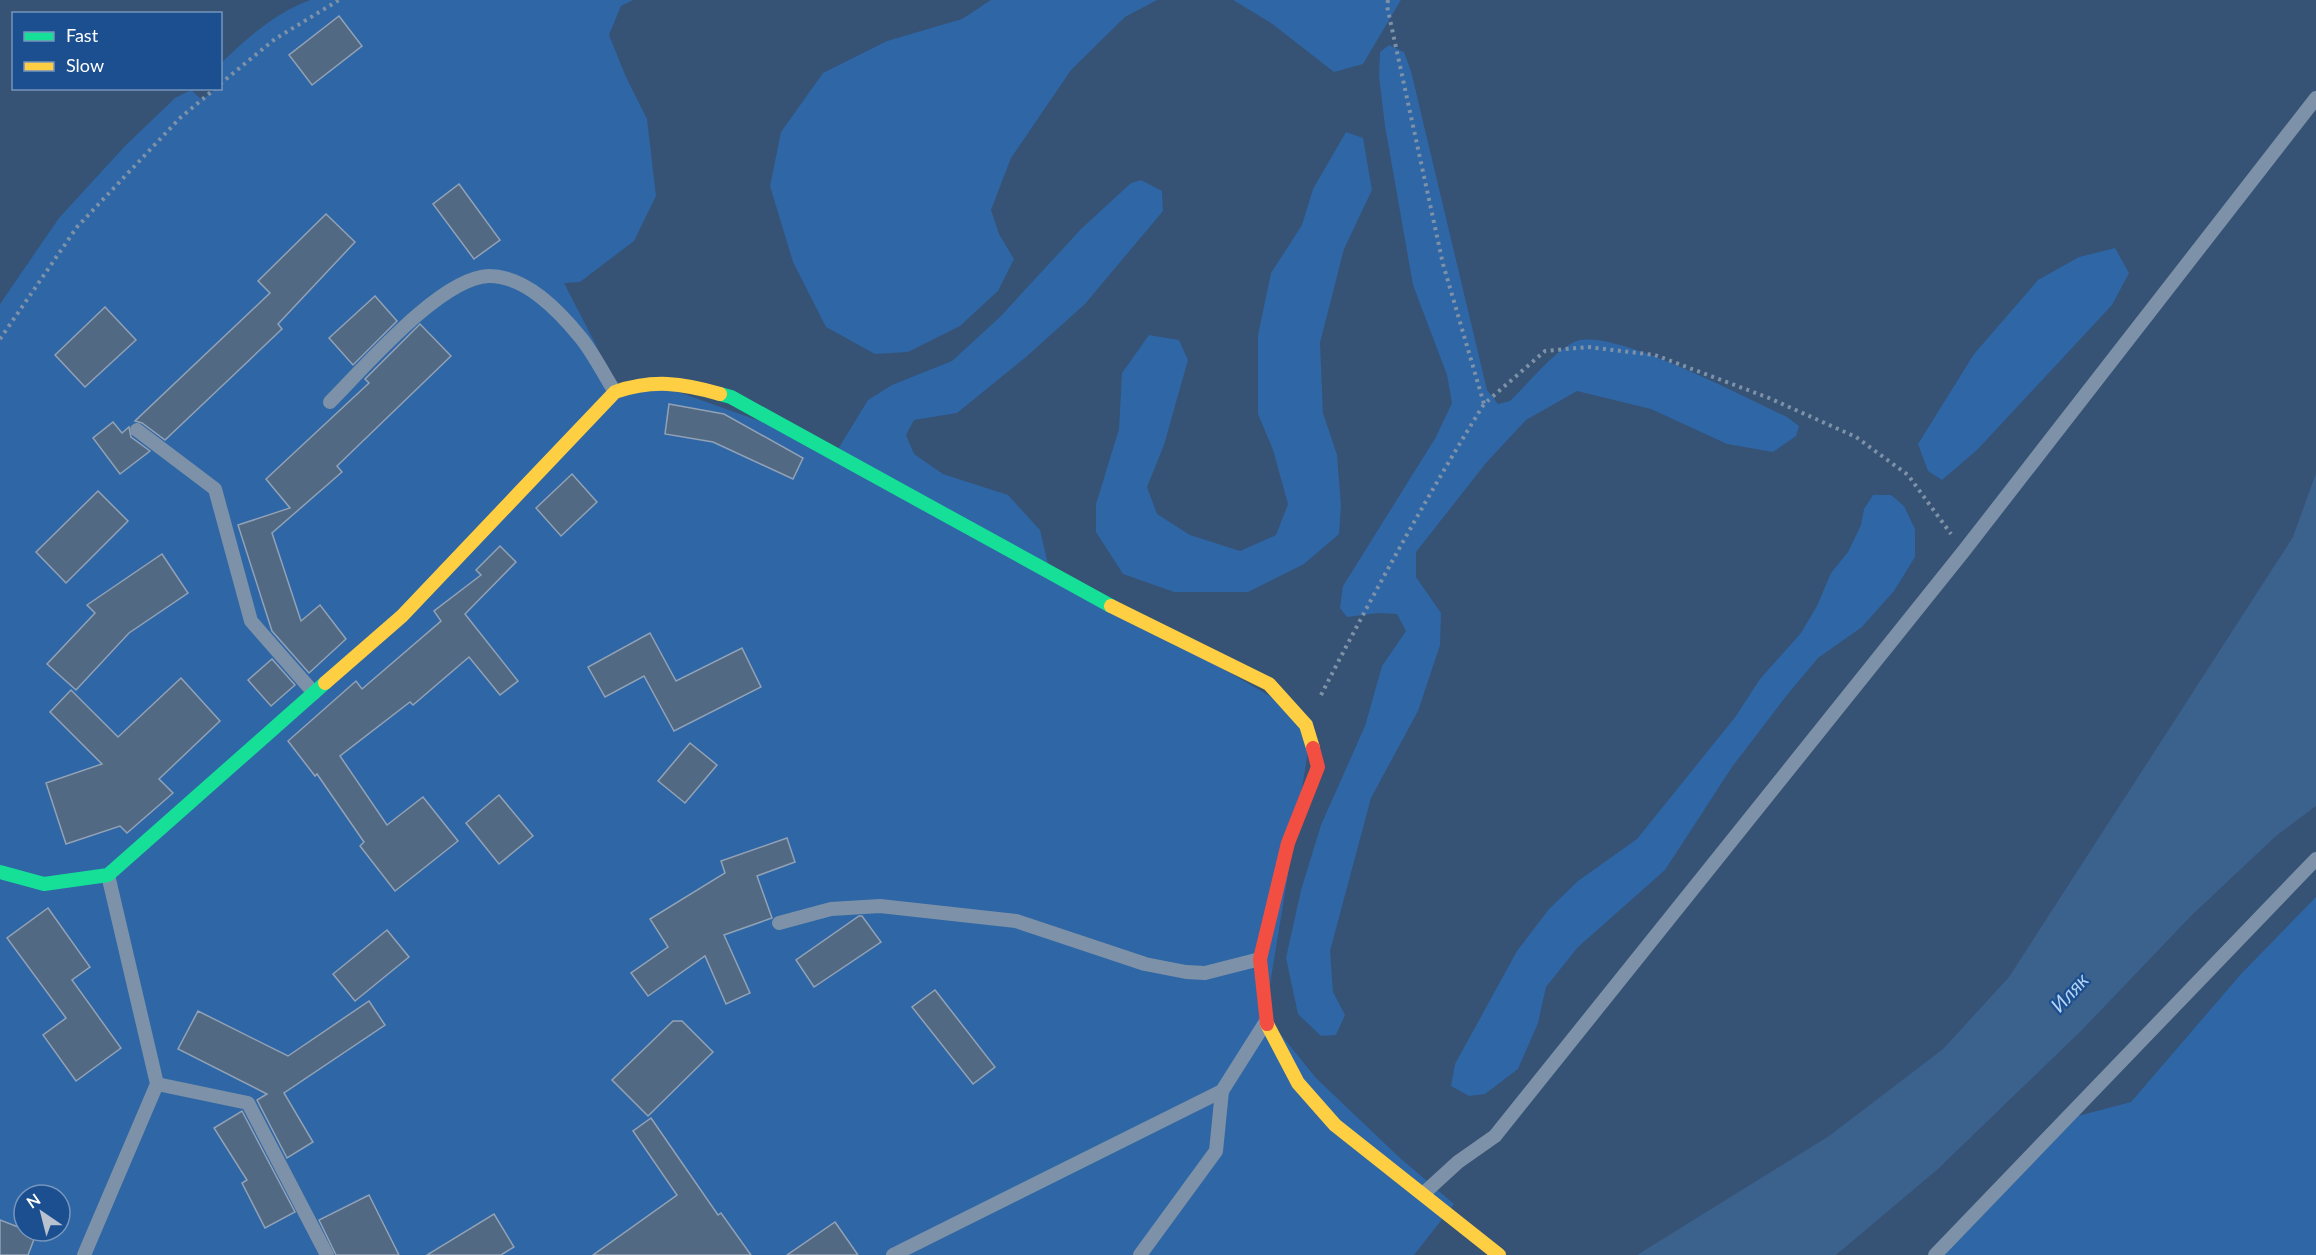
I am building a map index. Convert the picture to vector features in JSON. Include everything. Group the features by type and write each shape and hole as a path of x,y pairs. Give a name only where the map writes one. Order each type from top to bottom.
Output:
{"street":[{"path":"0,872 44,884 108,875 402,616 615,392 644,382 671,381 732,397 1085,593 1269,684 1306,725 1318,767 1288,843 1260,959 1266,1022 1298,1083 1335,1125 1499,1255"}],"lane":[{"path":"1426,1199 1458,1162 1495,1136 1963,552 2316,98"},
{"path":"330,402 433,300 470,280 490,276 517,282 545,300 582,339 615,392"},
{"path":"137,430 215,489 251,621 314,693"},
{"path":"1935,1255 2316,860"},
{"path":"84,1255 157,1084 108,875"},
{"path":"779,923 831,909 880,906 1016,921 1145,964 1186,972 1205,973 1260,959"},
{"path":"1140,1255 1216,1150 1222,1091 1266,1022"},
{"path":"157,1084 248,1103 327,1255"},
{"path":"893,1255 1222,1091"}],"path":[{"path":"222,82 275,39 339,0"},
{"path":"1388,0 1387,6 1443,264 1484,404"},
{"path":"0,339 77,227 180,118 214,90"},
{"path":"1306,725 1377,588 1438,478 1484,404 1545,351 1588,347 1655,355 1769,398 1856,437 1908,475 1963,552"}],"shaded area":[{"path":"310,0 633,0 621,6 609,35 626,77 647,119 656,196 634,241 580,282 564,283 595,343 615,391 639,378 838,449 868,400 892,385 952,361 1000,317 1081,229 1131,183 1141,180 1162,191 1163,211 1085,304 1026,357 957,413 914,420 906,435 914,454 943,474 1008,495 1040,530 1049,568 1313,721 1265,1015 1316,1078 1400,1158 1454,1204 1414,1255 0,1255 0,304 59,218 124,147 175,98 191,90 202,100 214,90 222,90 222,62 262,27 297,5"},
{"path":"991,0 1157,0 1125,17 1071,70 1011,158 991,210 999,234 1014,259 998,291 960,326 908,352 875,354 826,327 793,262 770,186 781,132 823,73 887,41 962,19"},
{"path":"1233,0 1401,0 1363,64 1334,72 1271,23"},
{"path":"1389,45 1404,52 1411,71 1487,390 1498,404 1510,401 1566,347 1574,342 1592,340 1617,344 1679,366 1787,417 1799,426 1796,436 1773,452 1727,444 1651,409 1577,391 1526,420 1486,463 1416,552 1416,577 1441,613 1440,645 1418,711 1371,798 1330,951 1333,992 1345,1015 1336,1035 1321,1036 1298,1014 1286,958 1301,890 1321,825 1365,726 1382,666 1406,631 1397,614 1379,613 1347,617 1340,608 1343,586 1436,437 1452,403 1447,375 1413,285 1385,126 1379,76 1380,52"},
{"path":"1346,132 1363,138 1372,190 1344,249 1320,343 1323,413 1337,455 1341,506 1339,534 1304,564 1248,592 1174,592 1123,574 1096,532 1096,504 1119,429 1122,373 1149,335 1179,340 1188,360 1164,445 1147,487 1157,514 1190,535 1240,551 1276,535 1288,504 1273,450 1258,414 1258,335 1271,273 1302,225 1313,189"},
{"path":"2115,248 2129,273 2112,305 1977,450 1942,480 1928,471 1918,444 1974,354 2038,280 2079,257"},
{"path":"1873,495 1891,495 1904,506 1915,529 1915,557 1894,591 1862,627 1818,658 1732,767 1665,870 1578,947 1546,987 1538,1023 1518,1069 1485,1094 1469,1096 1451,1086 1455,1064 1517,951 1549,909 1578,881 1637,839 1736,716 1760,679 1801,633 1817,606 1831,573 1848,552 1861,525 1864,509"},
{"path":"2316,897 2316,1255 1944,1255 2078,1116 2131,1102 2241,974"}],"water":[{"name":"Иляк","path":"2316,473 2316,806 2276,836 2191,916 2081,1031 1938,1169 1836,1255 1637,1255 1829,1136 1943,1049 2009,977 2293,537"}],"building":[{"path":"339,16 362,46 312,85 289,55"},
{"path":"459,184 500,240 474,259 433,204"},
{"path":"326,214 355,242 278,324 282,329 165,440 142,423 135,421 270,293 258,281"},
{"path":"375,296 397,321 353,365 329,338"},
{"path":"105,307 136,340 85,387 55,355"},
{"path":"420,324 451,356 337,466 342,472 272,533 301,621 320,605 346,639 309,673 272,631 238,525 290,508 266,479 369,383 365,379"},
{"path":"669,404 724,414 803,458 793,479 713,442 665,434"},
{"path":"113,422 122,433 129,427 131,437 150,451 120,474 93,438"},
{"path":"572,474 597,502 561,536 536,508"},
{"path":"98,491 128,521 66,583 36,552"},
{"path":"500,546 516,562 465,614 518,681 500,695 469,657 413,705 410,702 340,756 387,825 423,797 458,841 395,891 360,846 364,842 317,774 315,776 288,741 356,681 362,689 441,621 434,611 481,575 476,570"},
{"path":"162,554 188,593 129,633 76,690 47,664 95,613 87,605"},
{"path":"650,633 676,681 742,648 761,687 674,731 644,676 605,697 588,667"},
{"path":"272,659 295,685 271,706 248,680"},
{"path":"181,678 220,721 159,779 173,793 127,833 120,826 66,844 46,783 102,764 50,712 71,690 118,737"},
{"path":"690,743 717,765 685,803 658,781"},
{"path":"499,795 533,836 499,864 466,823"},
{"path":"787,838 795,862 757,876 772,918 724,935 750,993 726,1004 705,956 648,996 631,973 668,947 650,919 725,873 721,861"},
{"path":"48,908 90,967 72,980 121,1048 76,1081 43,1035 66,1018 7,938"},
{"path":"862,916 881,942 814,987 796,960"},
{"path":"387,930 409,957 355,1001 333,974"},
{"path":"935,990 995,1067 973,1084 912,1007"},
{"path":"369,1001 385,1025 284,1093 313,1142 287,1158 257,1100 267,1094 178,1049 198,1011 288,1056"},
{"path":"673,1021 682,1021 713,1052 648,1116 612,1080"},
{"path":"242,1111 295,1212 265,1228 242,1183 247,1180 214,1128"},
{"path":"651,1118 718,1215 721,1213 751,1255 593,1255 677,1195 633,1131"},
{"path":"369,1195 399,1255 336,1255 319,1220"},
{"path":"494,1214 514,1247 501,1255 427,1255"},
{"path":"0,1220 12,1225 12,1243 33,1243 28,1255 0,1255"},
{"path":"835,1222 858,1255 787,1255"}],"traffic: fast":[{"path":"720,394 731,397 1111,606"},
{"path":"0,872 44,884 108,875 325,683"}],"traffic: slow":[{"path":"325,683 402,616 615,392 642,385 668,384 720,394"},
{"path":"1111,606 1269,684 1306,725 1313,748"},
{"path":"1267,1024 1298,1083 1335,1125 1499,1255"}],"traffic: jam":[{"path":"1267,1024 1260,959 1288,843 1318,767 1313,748"}]}
